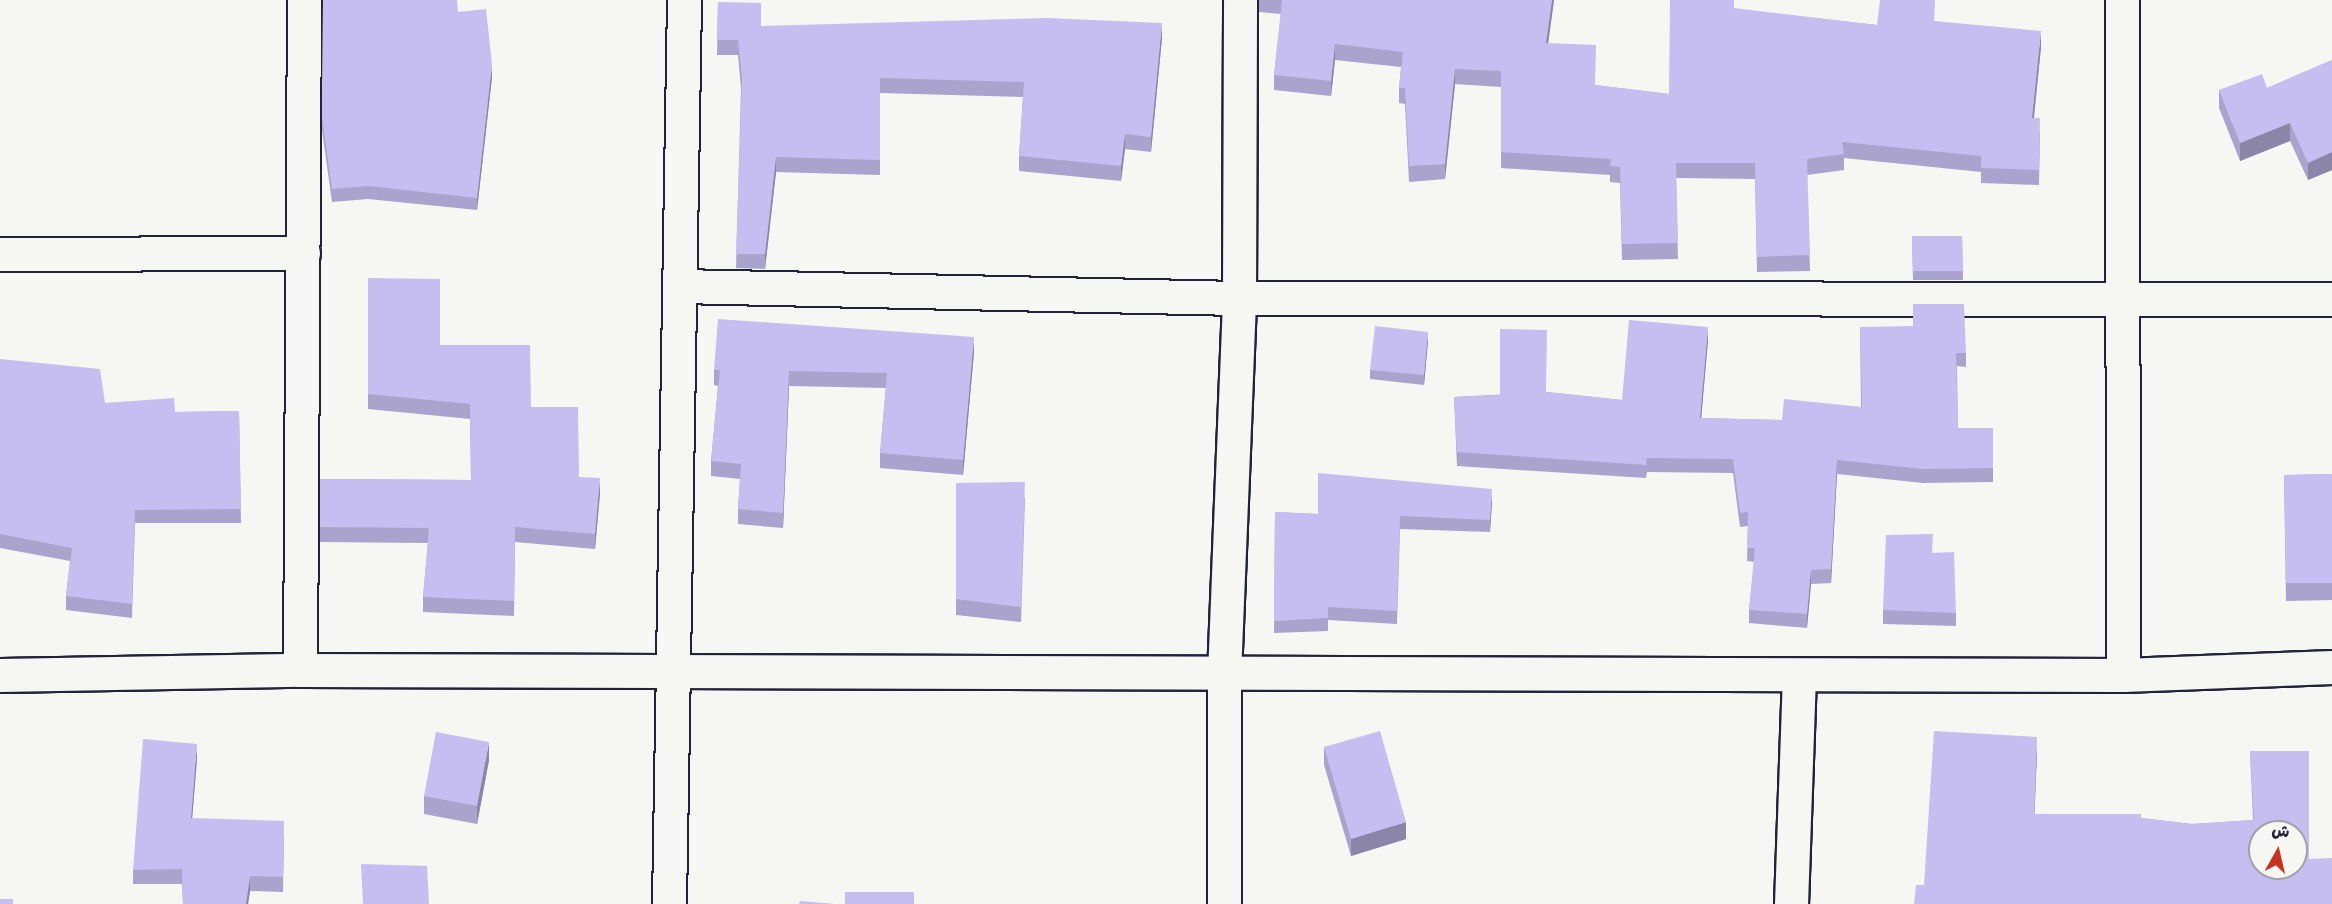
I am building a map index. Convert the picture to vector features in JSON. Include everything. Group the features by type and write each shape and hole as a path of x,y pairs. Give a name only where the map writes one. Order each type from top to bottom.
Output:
{"street":[{"path":"300,670 304,0"},
{"path":"669,904 684,0"},
{"path":"1224,904 1224,675 1239,298 1240,0"},
{"path":"2122,0 2123,675"},
{"path":"0,254 303,253"},
{"path":"680,286 1239,298 2332,299"},
{"path":"0,675 300,670 1224,675 2123,675 2332,667"},
{"path":"1791,904 1799,675"}],"building":[{"path":"323,0 457,0 458,12 486,9 492,64 477,198 368,186 332,189 322,117"},
{"path":"1282,0 1552,0 1546,43 1596,45 1595,85 1669,94 1670,0 1734,0 1734,8 1877,25 1880,0 1935,0 1934,21 2041,31 2032,118 2040,118 2039,170 1981,168 1981,156 1842,142 1844,154 1807,159 1810,255 1757,257 1755,163 1676,163 1678,243 1622,244 1620,167 1610,166 1611,159 1501,152 1501,71 1455,69 1445,164 1409,166 1405,88 1399,88 1403,52 1335,44 1331,81 1274,75"},
{"path":"718,2 761,3 761,26 1047,18 1162,23 1151,137 1125,134 1121,166 1019,156 1024,82 880,78 880,160 776,157 765,254 736,254 742,78 738,40 717,40"},
{"path":"2332,60 2332,152 2308,163 2290,123 2240,143 2219,90 2262,74 2267,88"},
{"path":"1912,236 1962,236 1963,271 1913,271"},
{"path":"368,278 440,279 440,345 530,345 531,407 578,407 579,477 600,478 595,534 515,527 514,601 423,597 429,528 320,527 320,479 471,480 470,404 368,394"},
{"path":"1913,304 1964,304 1966,353 1956,353 1958,428 1993,428 1993,468 1923,469 1837,460 1831,569 1811,570 1807,614 1749,610 1755,548 1747,548 1748,512 1740,513 1733,459 1647,458 1646,465 1457,452 1454,397 1500,395 1500,329 1547,330 1546,392 1622,400 1629,320 1708,327 1700,418 1782,420 1784,399 1862,407 1860,327 1913,326"},
{"path":"718,319 974,337 963,460 880,453 887,373 789,371 783,513 738,509 741,464 711,461 720,370 714,370"},
{"path":"1375,326 1428,332 1424,375 1370,370"},
{"path":"0,359 100,369 105,403 174,398 175,412 239,411 241,509 135,510 132,604 66,596 72,548 0,534"},
{"path":"1318,473 1492,489 1490,520 1400,516 1397,611 1328,607 1328,618 1274,621 1275,512 1318,514"},
{"path":"2332,474 2332,583 2286,583 2284,475"},
{"path":"1025,482 1021,607 956,599 956,483"},
{"path":"1933,534 1932,553 1954,552 1956,613 1883,610 1886,535"},
{"path":"1380,731 1406,822 1351,839 1324,747"},
{"path":"1934,731 2037,737 2034,814 2141,814 2141,818 2192,824 2248,820 2248,880 2308,880 2308,820 2254,820 2250,751 2309,751 2309,859 2332,858 2332,904 1914,904 1916,885 1924,885"},
{"path":"436,732 489,742 477,806 424,796"},
{"path":"143,739 197,744 191,818 284,821 283,877 250,876 246,904 183,904 182,869 133,870"},
{"path":"361,864 427,866 429,904 363,904"},
{"path":"845,892 914,892 914,904 845,904"},
{"path":"0,899 13,899 13,904 0,904"},
{"path":"800,901 836,904 799,904"}]}
